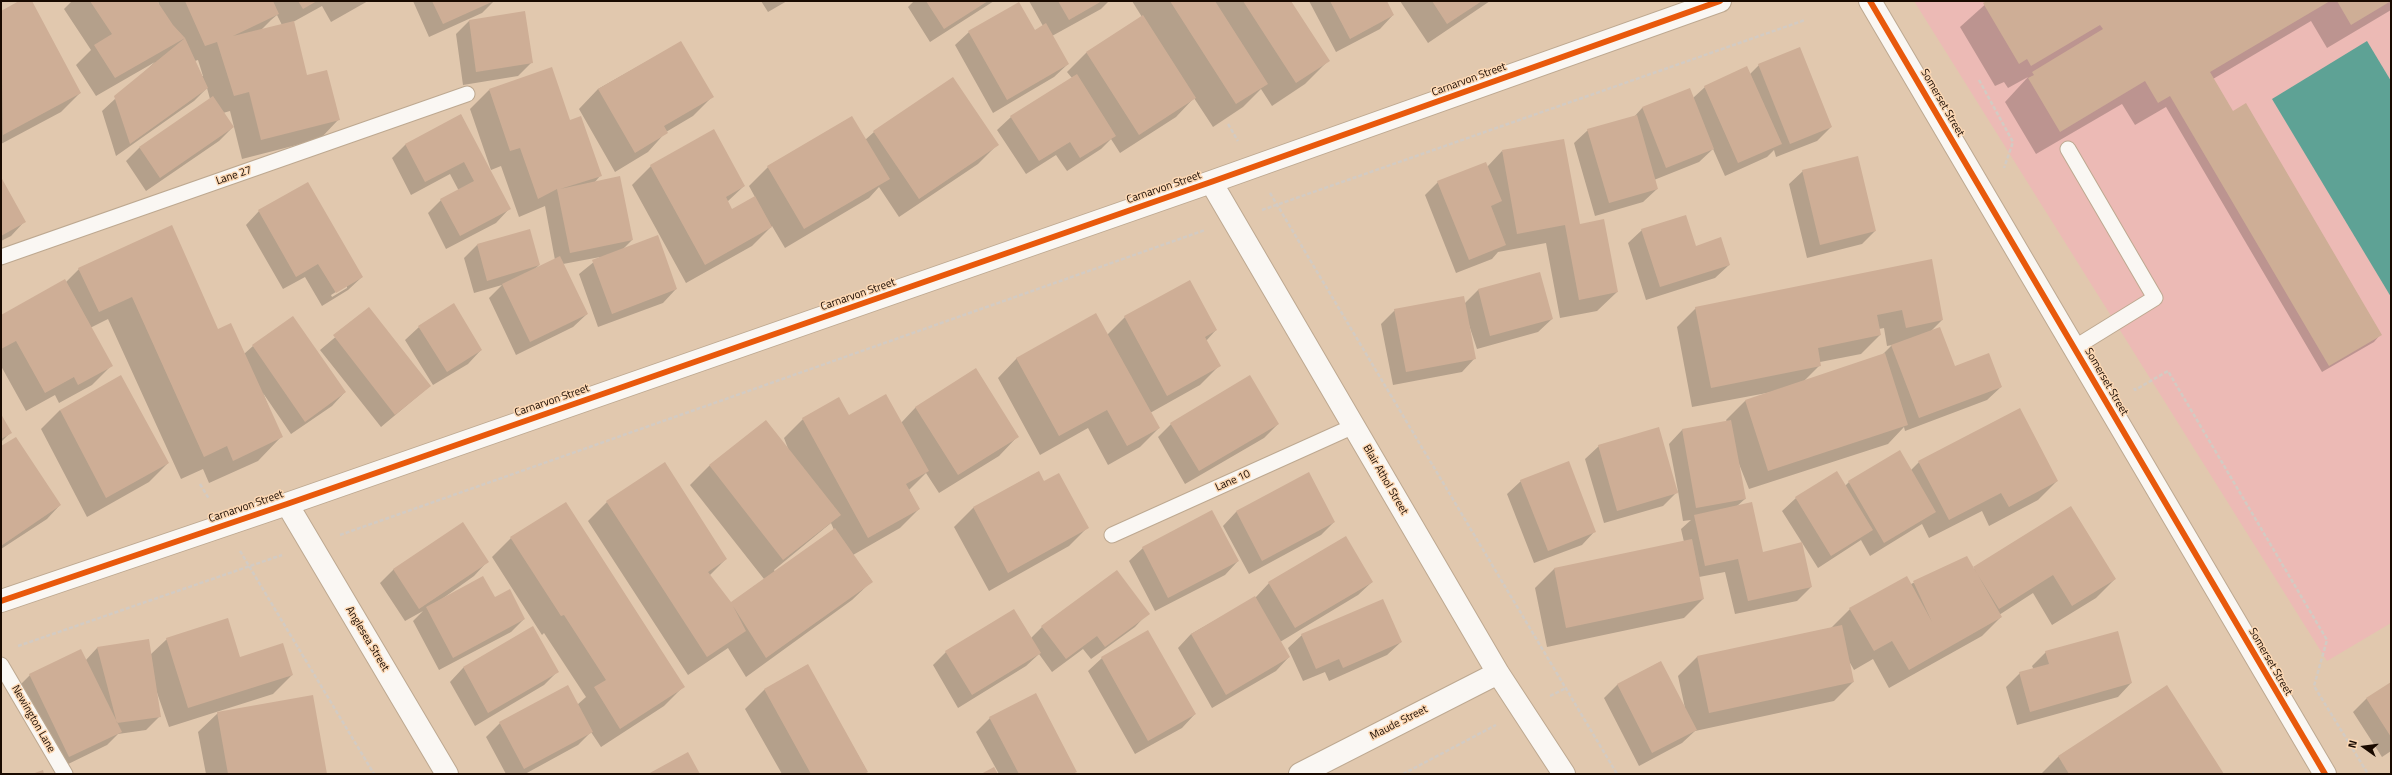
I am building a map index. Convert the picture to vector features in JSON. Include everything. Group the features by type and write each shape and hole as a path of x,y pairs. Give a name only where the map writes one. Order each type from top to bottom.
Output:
{"street":[{"name":"Carnarvon Street","path":"1,601 287,504 1254,167 1720,1"},
{"name":"Somerset Street","path":"1870,1 2325,774"},
{"name":"Blair Athol Street","path":"1211,182 1498,673 1564,774"},
{"name":"Anglesea Street","path":"287,504 447,774"},
{"name":"Maude Street","path":"1300,774 1498,673"}],"lane":[{"name":"Lane 27","path":"1,257 467,94"},
{"path":"2068,149 2155,298 2074,348"},
{"name":"Lane 10","path":"1112,535 1354,426"},
{"name":"Newington Lane","path":"1,665 65,774"}],"path":[{"path":"16,647 311,545 1805,20"},
{"path":"1979,80 2013,142 2003,170"},
{"path":"1228,124 1278,204 1617,774"},
{"path":"2131,383 2135,390 2168,371 2327,640 2314,686 2368,774"},
{"path":"200,484 374,774"},
{"path":"1403,774 1566,688"}],"shaded area":[{"path":"1914,1 2391,1 2391,623 2327,661"}],"water":[{"path":"2367,41 2391,81 2391,297 2272,99"}],"building":[{"path":"19,1 32,1 81,93 3,135 1,11"},
{"path":"90,1 157,1 173,25 185,38 115,78 94,45 112,34"},
{"path":"185,1 273,1 279,14 233,36 294,21 307,75 327,70 340,120 261,140 249,92 234,96 217,42 205,46"},
{"path":"298,1 317,1 303,9"},
{"path":"432,1 494,1 443,24"},
{"path":"926,1 988,1 944,29"},
{"path":"1058,1 1102,1 1069,20"},
{"path":"1170,1 1215,1 1268,84 1236,104"},
{"path":"1243,1 1291,1 1330,61 1296,83"},
{"path":"1330,1 1387,1 1394,15 1350,39"},
{"path":"1432,1 1482,1 1447,24"},
{"path":"1987,1 2330,1 2210,72 2233,111 2246,103 2382,335 2329,366 2170,96 2158,103 2145,81 2060,132 2028,78 2034,75 2032,72 2103,29 2100,25 2031,66 2027,59 2019,64 1983,3"},
{"path":"2337,1 2391,1 2351,25"},
{"path":"1019,2 1035,30 1046,23 1069,64 1007,100 968,31"},
{"path":"525,11 533,63 476,72 469,20"},
{"path":"1143,15 1196,98 1139,135 1086,52"},
{"path":"185,38 208,88 130,144 114,96"},
{"path":"681,41 714,97 664,126 668,133 635,153 598,89"},
{"path":"1800,47 1832,127 1790,144 1758,64"},
{"path":"1747,66 1782,144 1738,163 1704,86"},
{"path":"552,67 570,120 581,116 602,176 560,189 620,176 633,240 570,253 557,189 538,199 520,148 510,151 489,89"},
{"path":"1077,74 1116,136 1080,158 1070,142 1039,161 1010,116"},
{"path":"953,77 999,145 919,199 873,131"},
{"path":"1690,88 1714,149 1666,168 1642,107"},
{"path":"213,96 234,127 160,178 139,147"},
{"path":"461,114 511,209 460,236 440,199 474,181 464,162 425,182 405,144"},
{"path":"1637,115 1658,189 1609,203 1587,129"},
{"path":"852,116 890,179 804,229 767,166"},
{"path":"714,129 745,186 726,197 732,209 755,196 772,227 705,265 650,165"},
{"path":"1564,139 1580,224 1604,219 1618,292 1579,300 1565,225 1517,234 1502,150"},
{"path":"1858,156 1876,231 1820,245 1802,170"},
{"path":"1486,162 1502,201 1491,206 1506,245 1469,260 1437,181"},
{"path":"1,177 26,222 1,236"},
{"path":"308,182 363,277 336,293 318,264 296,277 258,210"},
{"path":"1686,215 1696,246 1721,237 1730,265 1660,287 1641,229"},
{"path":"172,225 218,329 231,323 283,437 233,461 227,446 204,457 132,297 99,312 78,268"},
{"path":"530,229 540,265 487,281 477,244"},
{"path":"658,235 677,289 612,314 592,260"},
{"path":"560,256 588,314 530,342 502,284"},
{"path":"1932,259 1943,320 1906,328 1902,310 1877,315 1881,335 1818,348 1821,366 1711,388 1695,307"},
{"path":"1540,272 1553,319 1490,336 1478,289"},
{"path":"65,279 113,366 78,385 74,377 45,393 16,341 1,349 1,315"},
{"path":"1190,280 1217,330 1205,337 1221,366 1167,396 1124,316"},
{"path":"1464,296 1476,359 1406,372 1394,309"},
{"path":"454,303 482,350 447,372 418,326"},
{"path":"369,307 431,386 395,415 333,335"},
{"path":"1096,313 1160,428 1127,446 1107,410 1059,436 1016,358"},
{"path":"293,316 346,392 305,422 252,345"},
{"path":"1940,327 1955,366 1989,353 2002,387 1919,418 1891,345"},
{"path":"1885,353 1908,425 1768,471 1745,400"},
{"path":"976,368 1019,437 958,475 915,407"},
{"path":"121,375 169,463 106,498 60,410"},
{"path":"1250,375 1279,424 1199,471 1170,423"},
{"path":"886,394 929,471 906,484 920,509 868,538 802,418 839,397 849,415"},
{"path":"2020,408 2058,481 2009,507 2001,493 1949,520 1918,461"},
{"path":"1,414 12,433 1,439"},
{"path":"766,420 841,515 783,560 709,465"},
{"path":"1731,420 1746,499 1696,508 1682,429"},
{"path":"1659,427 1678,493 1617,511 1598,445"},
{"path":"16,437 61,505 1,546 1,446"},
{"path":"1900,450 1936,512 1884,543 1848,481"},
{"path":"1569,461 1596,532 1548,551 1520,480"},
{"path":"665,462 727,559 708,572 731,602 835,528 873,582 766,658 733,606 746,631 707,657 606,501"},
{"path":"1039,471 1044,481 1059,473 1089,528 1008,573 973,507"},
{"path":"1837,471 1873,530 1831,556 1795,497"},
{"path":"1309,472 1335,522 1262,561 1236,511"},
{"path":"566,502 685,687 620,729 594,687 606,680 564,615 561,616 510,537"},
{"path":"1752,502 1763,552 1802,542 1812,587 1748,601 1738,559 1705,566 1694,515"},
{"path":"2071,506 2116,579 2072,606 2053,575 1999,609 1973,567"},
{"path":"1212,510 1239,561 1168,598 1142,547"},
{"path":"463,522 489,562 419,609 393,569"},
{"path":"1346,536 1373,582 1295,628 1268,582"},
{"path":"1692,539 1704,599 1566,628 1554,568"},
{"path":"1967,556 2002,617 1909,670 1892,641 1874,651 1849,608 1907,576 1932,622 1913,581"},
{"path":"1117,570 1150,614 1105,647 1097,636 1066,659 1041,626"},
{"path":"483,576 495,597 510,589 525,619 453,658 426,607"},
{"path":"1255,596 1290,657 1226,695 1191,634"},
{"path":"1383,599 1402,642 1343,668 1339,659 1316,669 1301,634"},
{"path":"1014,609 1041,653 972,695 945,651"},
{"path":"228,618 240,657 283,643 293,675 188,708 166,638"},
{"path":"1842,625 1854,682 1709,713 1697,656"},
{"path":"533,626 559,672 488,713 463,667"},
{"path":"1148,630 1196,714 1148,741 1101,657"},
{"path":"2118,631 2132,683 2030,712 2019,672 2049,664 2045,651"},
{"path":"149,639 161,717 117,723 97,647"},
{"path":"81,649 122,732 69,757 29,674"},
{"path":"1661,661 1697,730 1652,753 1617,684"},
{"path":"808,664 868,772 864,774 811,774 764,689"},
{"path":"2391,682 2391,737 2366,698"},
{"path":"568,685 593,732 524,769 499,722"},
{"path":"2167,685 2224,774 2069,774 2058,756"},
{"path":"1036,693 1077,772 1072,774 1019,774 989,717"},
{"path":"313,695 327,774 228,774 217,712"},
{"path":"688,752 700,774 648,774"},
{"path":"994,767 998,774 981,774"},
{"path":"43,770 44,774 32,774"}],"cycle path":[{"path":"1,601 287,504 1211,182 1720,1"},
{"path":"1870,1 2325,774"}]}
